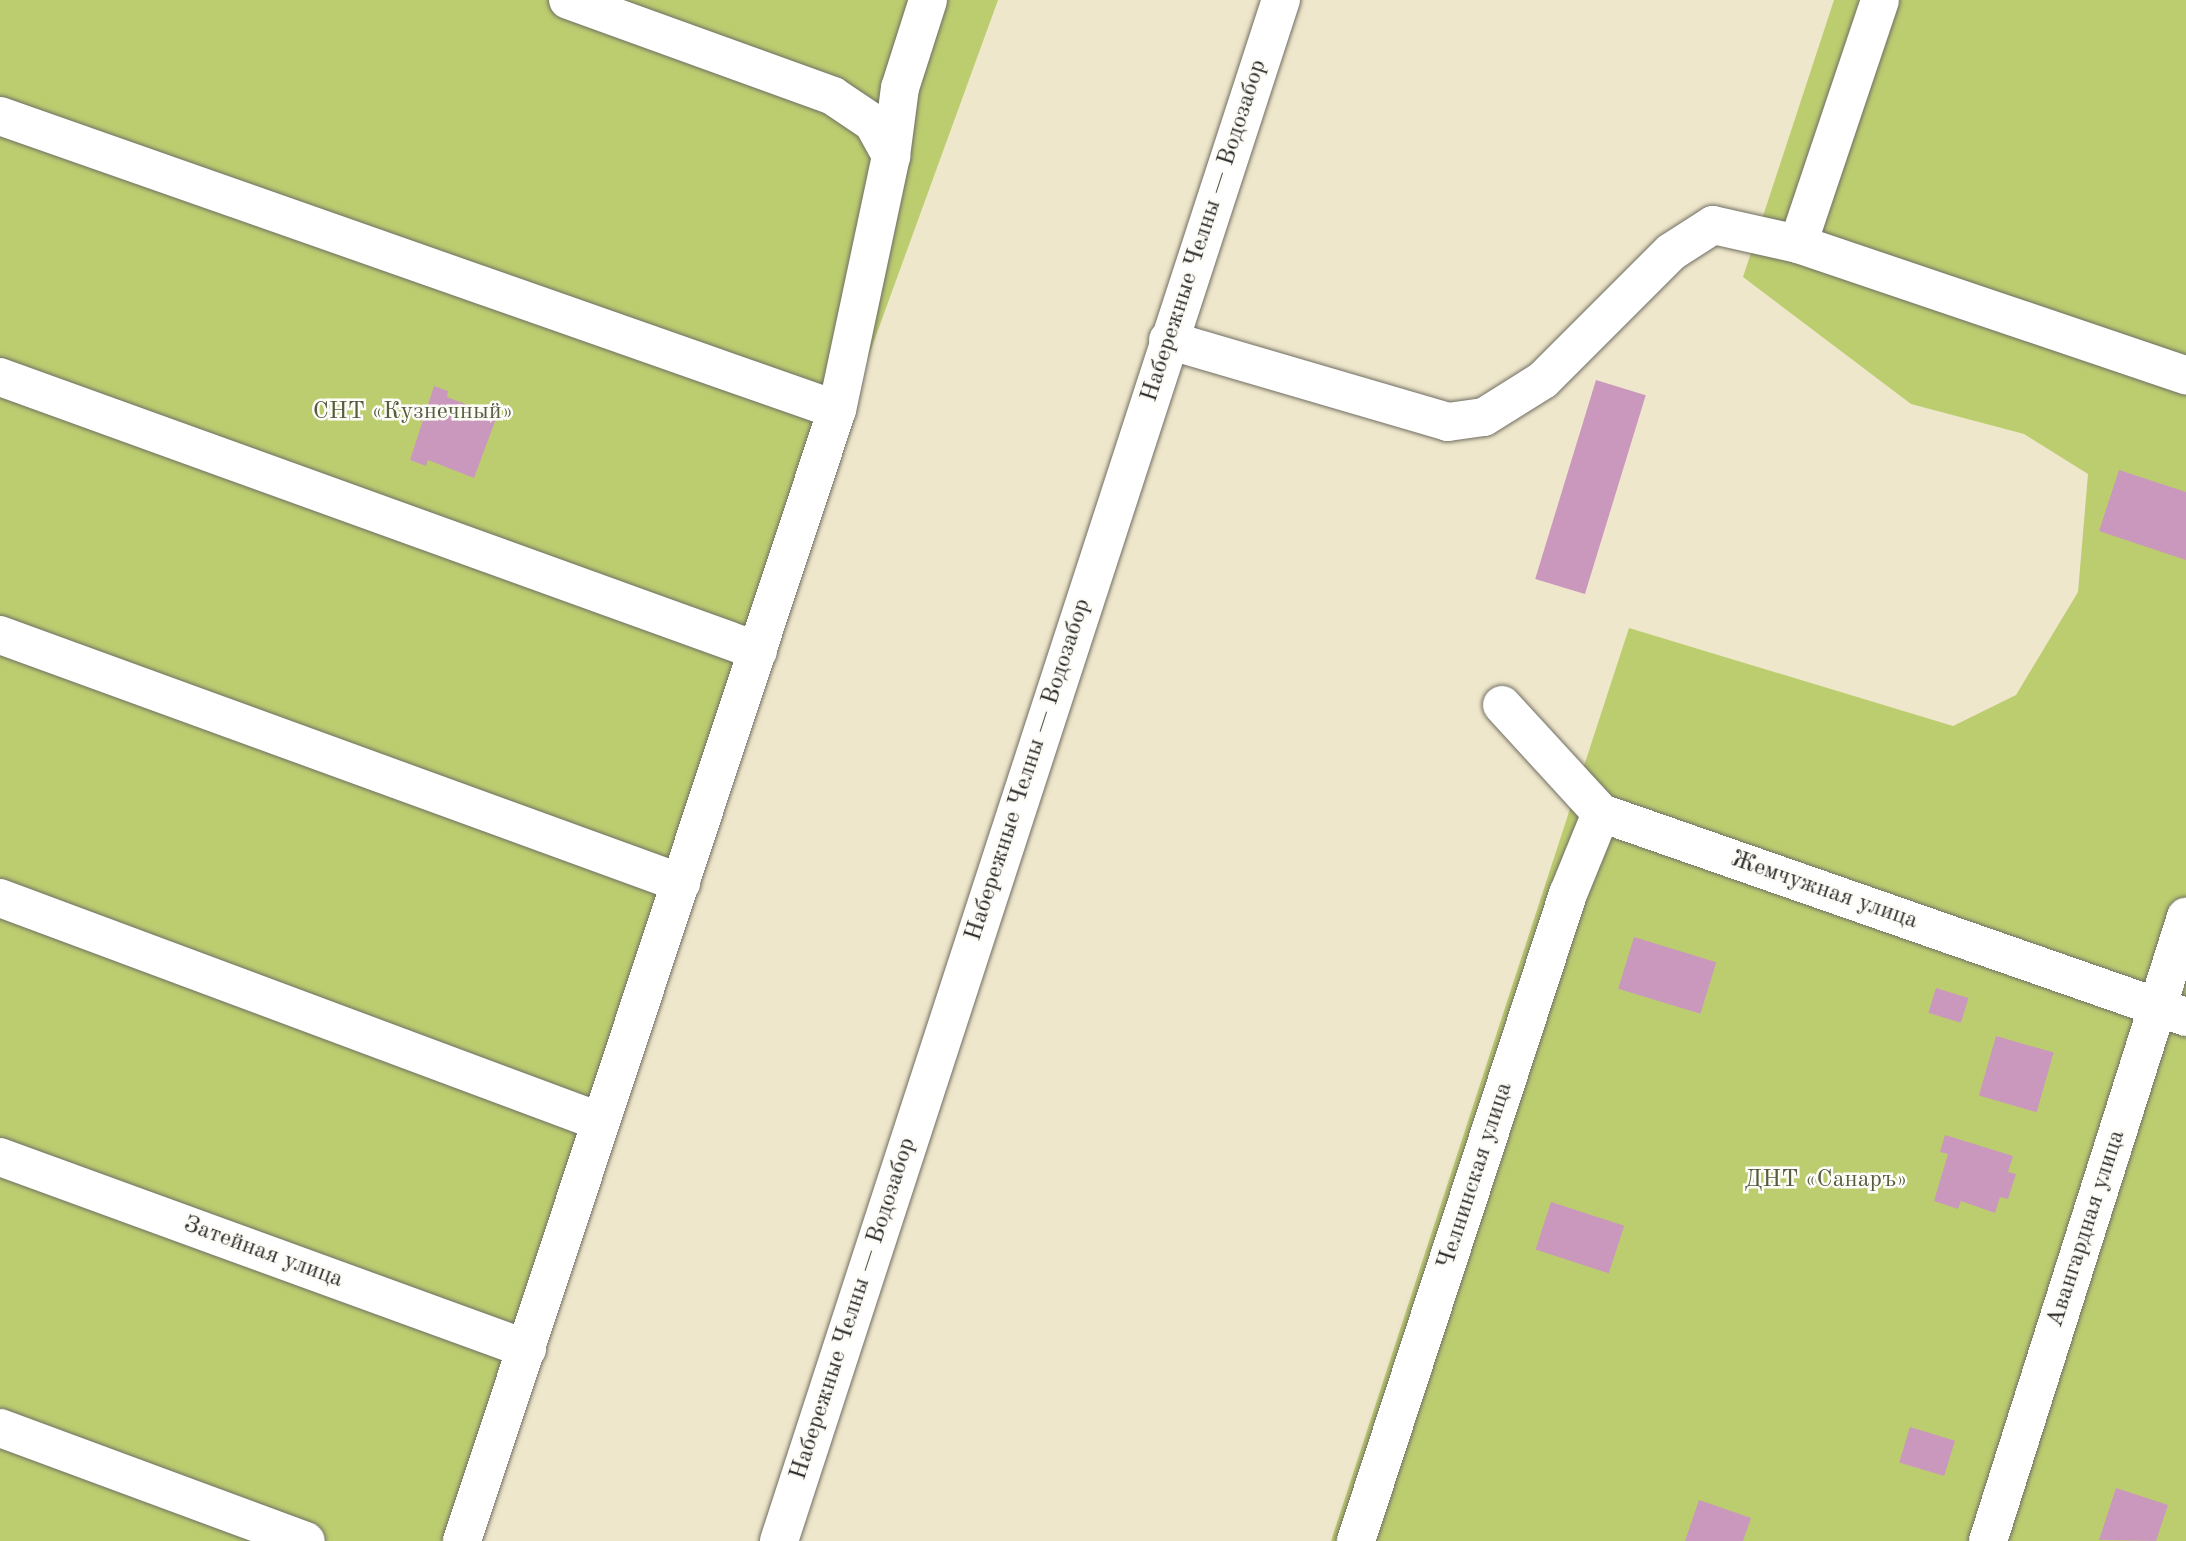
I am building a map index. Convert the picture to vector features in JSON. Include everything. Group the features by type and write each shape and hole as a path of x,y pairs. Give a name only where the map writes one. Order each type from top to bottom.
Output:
{"street":[{"path":"569,0 833,96 873,123 891,156"},
{"path":"463,1541 837,410 891,156 900,88 928,0"},
{"name":"Набережные Челны — Водозабор","path":"779,1541 1168,340 1281,0"},
{"path":"1798,244 1880,0"},
{"path":"0,116 837,410"},
{"path":"1168,340 1448,422 1484,418 1543,380 1671,252 1713,225 1798,244 2186,375"},
{"path":"0,377 758,651"},
{"path":"0,635 681,883"},
{"name":"Жемчужная улица","path":"1502,705 1601,813 2171,1013"},
{"name":"Челнинская улица","path":"1356,1541 1568,894 1601,813"},
{"path":"0,898 601,1122"},
{"name":"Авангардная улица","path":"1988,1541 2171,1013 2186,917"},
{"name":"Затейная улица","path":"0,1157 527,1349"},
{"path":"0,1428 306,1541"}],"green space":[{"name":"СНТ «Кузнечный»","path":"0,0 998,0 854,396 472,1541 0,1541"},
{"name":"ДНТ «Санаръ»","path":"1834,0 2186,0 2186,1541 1331,1541 1629,628 1953,726 2016,695 2078,592 2088,474 2024,434 1911,404 1743,277"}],"building":[{"path":"1596,380 1646,395 1585,594 1535,579"},
{"path":"434,386 448,391 447,397 497,416 474,478 428,460 426,466 410,460"},
{"path":"2119,470 2186,492 2186,560 2099,531"},
{"path":"1634,937 1716,962 1700,1014 1618,989"},
{"path":"1936,988 1969,998 1961,1023 1928,1013"},
{"path":"1996,1036 2054,1053 2037,1112 1979,1096"},
{"path":"1945,1135 2013,1156 2008,1172 2016,1174 2008,1199 2000,1197 1995,1213 1961,1201 1958,1209 1934,1201 1948,1154 1940,1152"},
{"path":"1551,1202 1624,1226 1609,1273 1536,1250"},
{"path":"1910,1427 1955,1441 1944,1476 1899,1462"},
{"path":"2116,1488 2168,1505 2156,1541 2099,1540"},
{"path":"1699,1500 1751,1518 1743,1541 1685,1541"}]}
